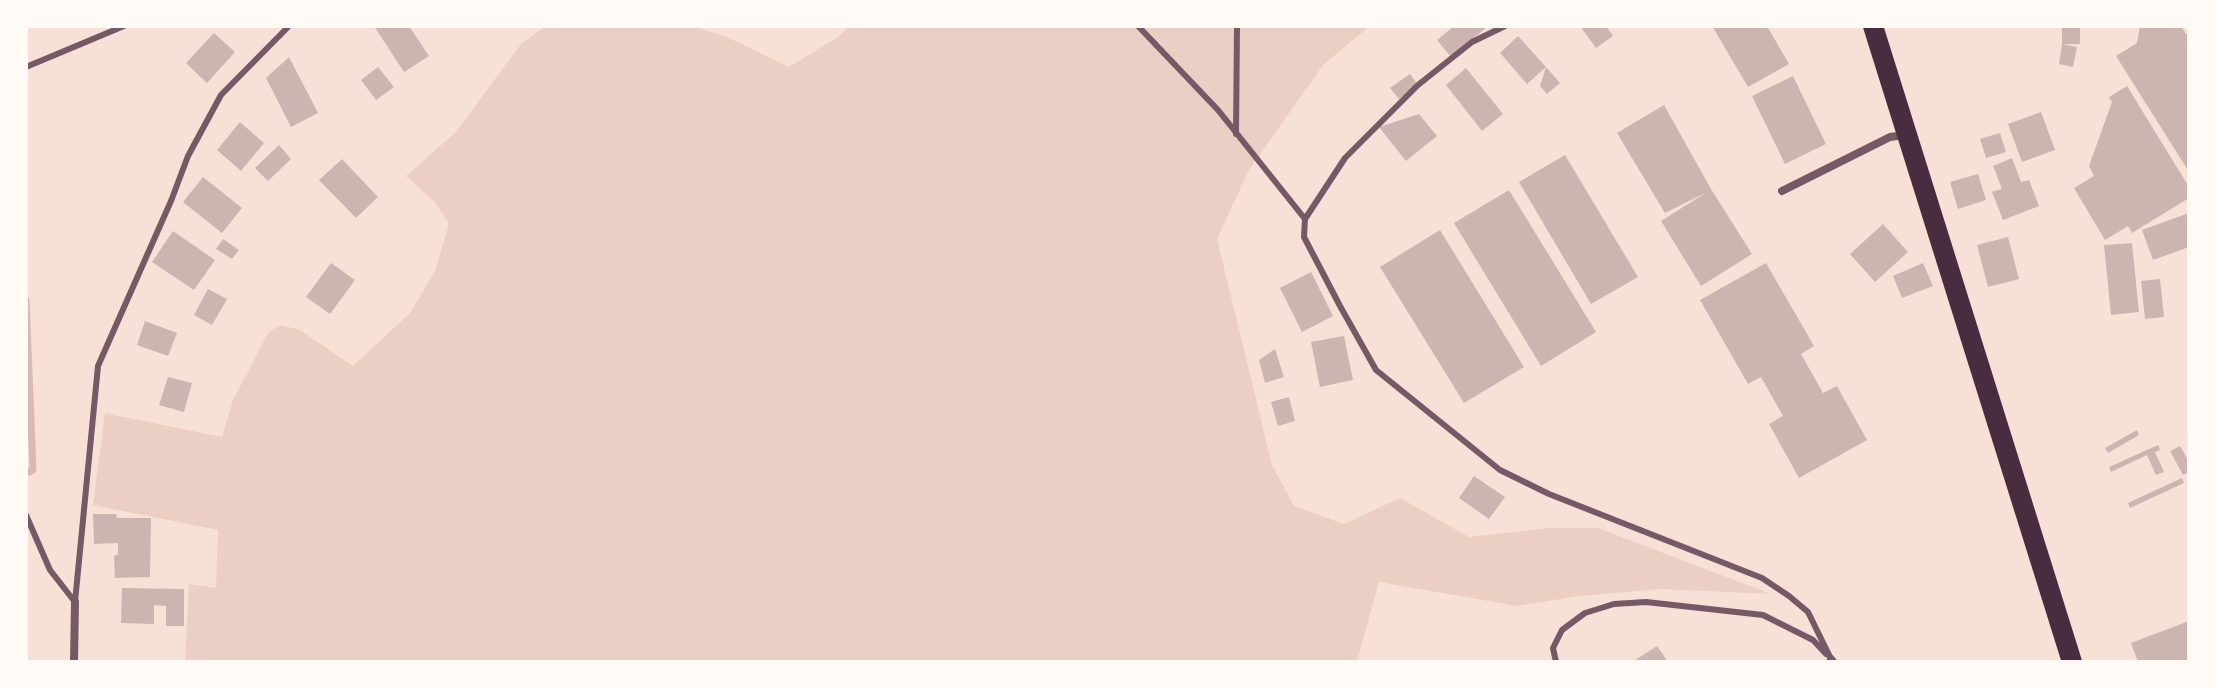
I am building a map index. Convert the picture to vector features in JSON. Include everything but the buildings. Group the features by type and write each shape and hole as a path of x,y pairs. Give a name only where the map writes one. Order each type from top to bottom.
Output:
{"main road":[{"path":"1873,26 2072,662"}],"street":[{"path":"1782,191 1890,137 1906,135"},
{"path":"74,662 75,602"}],"lane":[{"path":"26,67 124,26"},
{"path":"75,602 98,366 188,156 221,95 289,26"},
{"path":"1138,26 1218,110 1305,219"},
{"path":"1236,134 1237,26"},
{"path":"1505,26 1472,42 1418,85 1345,158 1305,219 1304,237 1376,370 1405,394 1500,470 1549,494 1762,578 1808,612 1832,660"},
{"path":"26,515 50,570 75,602"},
{"path":"1556,662 1553,648 1562,630 1585,613 1614,604 1646,602 1763,615 1813,640 1832,660"}],"shaded area":[{"path":"546,26 692,26 727,37 789,67 835,39 850,26 1370,26 1323,65 1249,170 1217,239 1272,465 1294,506 1344,524 1400,498 1469,537 1549,528 1598,528 1771,594 1660,589 1580,596 1517,606 1379,582 1357,662 185,662 189,584 216,588 218,530 93,505 105,413 222,437 233,400 268,333 280,325 300,330 353,366 410,313 435,271 449,224 435,202 406,176 456,132 521,44"}],"waterway":[{"path":"26,300 33,470 29,472"}]}
